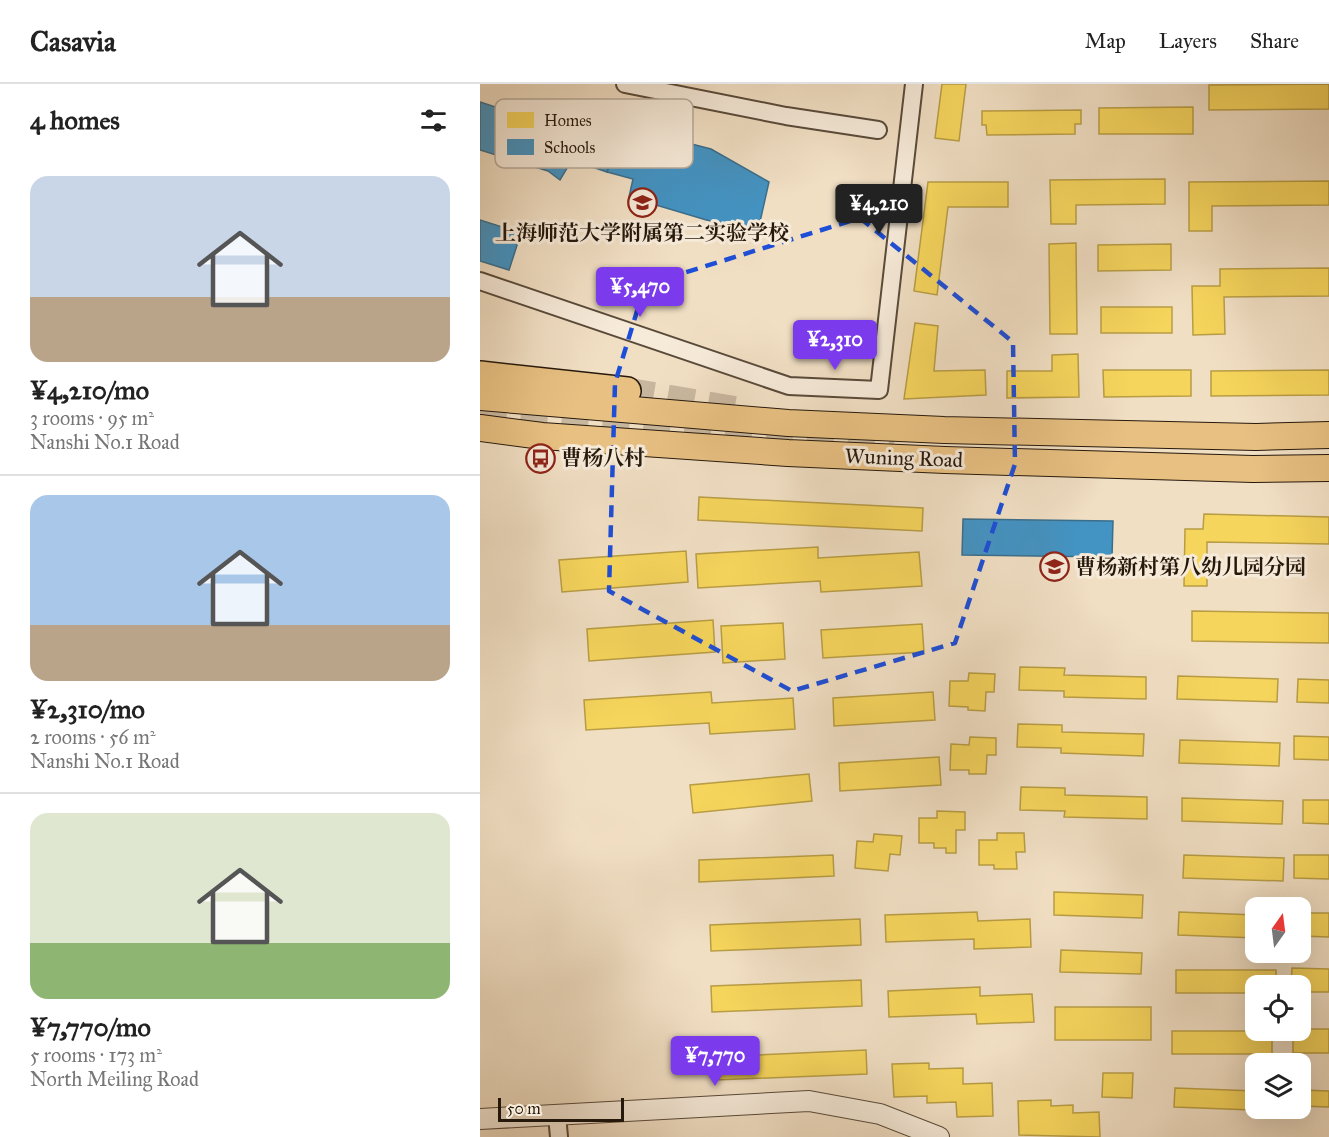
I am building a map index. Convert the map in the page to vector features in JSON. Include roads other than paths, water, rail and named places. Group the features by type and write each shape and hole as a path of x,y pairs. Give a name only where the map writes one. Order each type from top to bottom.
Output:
{"highway":[{"path":"480,375 627,391"}],"main road":[{"name":"Wuning Road","path":"480,397 778,422 944,430 1256,437 1329,435"},
{"name":"Wuning Road","path":"480,428 542,436 788,453 1232,469 1329,468"}],"street":[{"path":"625,84 786,116 878,130"},
{"path":"480,281 789,386 879,390 914,84"},
{"path":"480,1119 809,1101 880,1114 939,1137"},
{"path":"557,1115 559,1137"}],"tunnel":[{"path":"627,391 737,410"},
{"path":"480,411 894,446"}],"place":[{"name":"上海师范大学附属第二实验学校","path":"642,202"},
{"name":"曹杨八村","path":"540,458"},
{"name":"曹杨新村第八幼儿园分园","path":"1054,567"}]}
